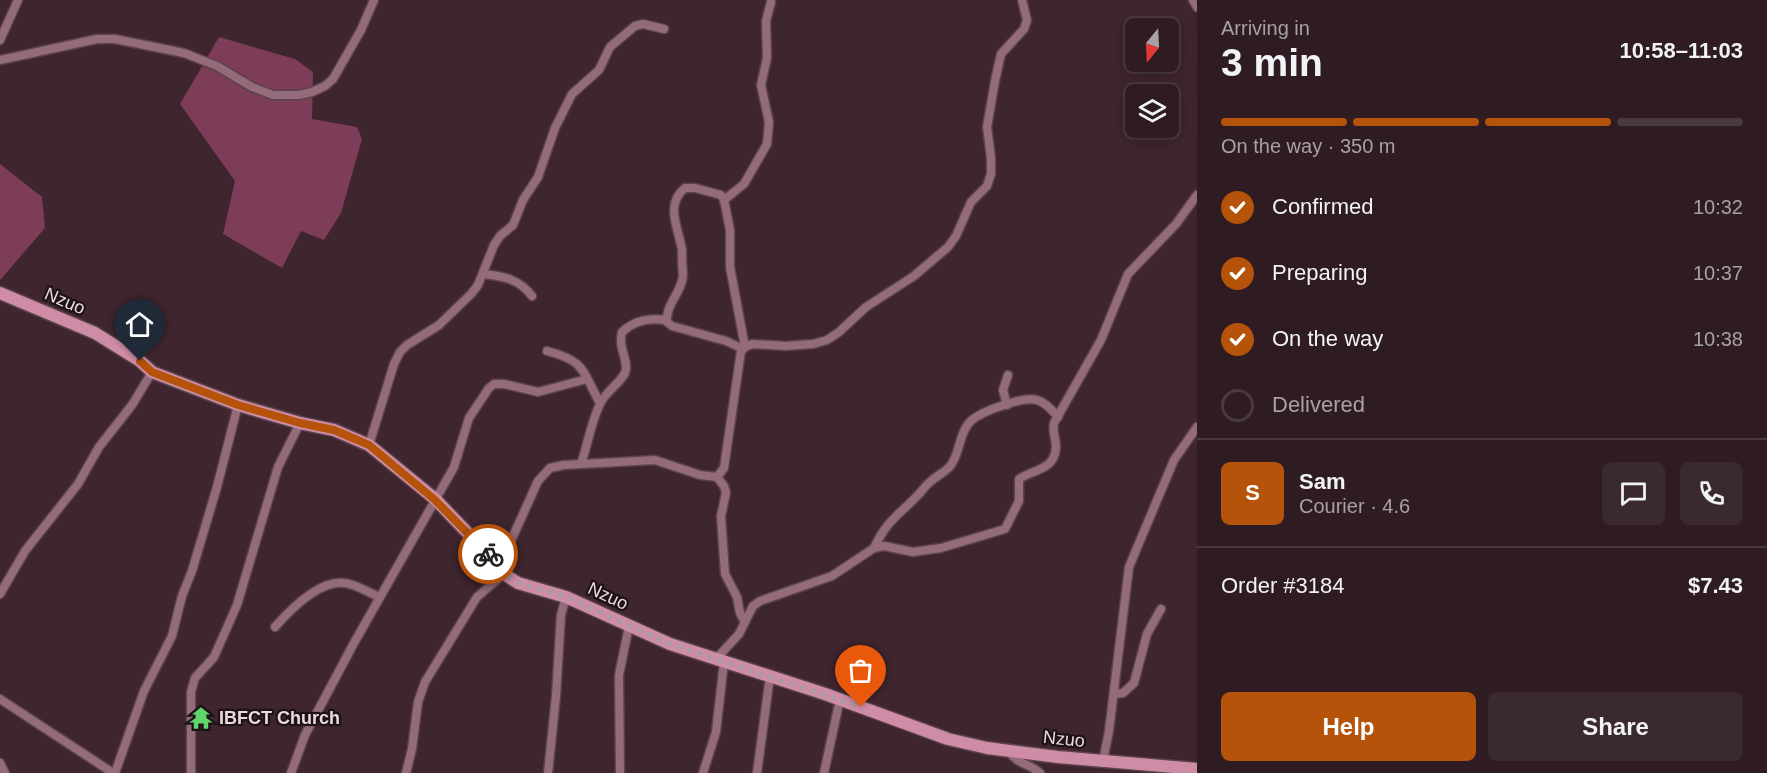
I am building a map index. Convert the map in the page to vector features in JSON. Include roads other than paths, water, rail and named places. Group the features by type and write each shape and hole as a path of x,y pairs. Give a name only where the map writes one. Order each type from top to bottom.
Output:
{"street":[{"path":"0,40 3,26 18,0"},
{"path":"0,60 97,39 116,39 184,53 217,66 252,87 273,95 299,95 325,86 333,79 361,30 374,0"},
{"path":"717,477 724,468 741,351 753,344 801,345 826,340 839,332 866,307 914,276 948,248 956,237 971,202 987,186 991,174 987,128 995,81 1001,54 1024,29 1027,20 1022,0"},
{"path":"1192,0 1197,7"},
{"path":"724,200 744,184 766,144 769,123 761,85 767,58 766,21 771,2"},
{"path":"369,445 394,364 400,352 439,325 472,293 483,274 494,245 500,236 513,225 523,200 538,177 555,128 572,94 599,70 616,40 635,26 643,24 664,29"},
{"path":"666,320 682,281 682,250 675,229 677,196 688,187 713,192 721,195 724,200 730,230 730,267 744,348"},
{"path":"702,773 713,745 718,721 720,661 739,634 753,606 760,601 832,576 874,548 884,546 913,552 941,548 1005,529 1019,501 1019,479 1045,468 1052,460 1056,446 1053,427 1101,340 1128,274 1176,224 1197,195"},
{"path":"483,274 513,280 524,286 532,296"},
{"name":"Nzuo","path":"0,293 94,333 140,361 152,372 238,405 334,430 369,445 435,500 487,553 504,574 525,586 567,597 670,644 840,699 948,739 1008,750 1197,769"},
{"path":"581,464 600,403 626,371 620,341 622,332 641,320 653,318 666,320 672,326 744,348"},
{"path":"547,351 567,356 576,362 600,403"},
{"path":"0,594 25,551 78,484 99,447 132,405 152,372"},
{"path":"1007,405 1003,390 1008,375"},
{"path":"291,773 305,735 454,467 469,418 489,388 494,384 504,384 538,392 587,379"},
{"path":"874,548 889,522 929,482 951,466 968,423 974,418 989,410 1024,400 1037,400 1049,407 1058,417"},
{"path":"0,699 114,773 144,692 172,636 182,596 192,571 217,487 238,405"},
{"path":"188,772 191,692 195,678 214,657 237,605 278,467 300,423"},
{"path":"1103,761 1114,694 1129,567 1174,460 1197,427"},
{"path":"487,553 506,547 510,543 538,481 550,468 655,460 700,475 717,477 724,486 726,493 721,516 725,574 737,597 740,613 745,622"},
{"path":"406,773 412,749 418,702 425,682 477,597 504,574"},
{"path":"275,627 292,606 333,584 345,583 380,597"},
{"path":"548,773 561,615 567,597"},
{"path":"1114,694 1123,693 1134,683 1147,634 1161,609"},
{"path":"620,773 619,675 628,626"},
{"path":"757,773 770,676"},
{"path":"824,773 840,699"},
{"path":"1008,750 1014,759 1035,768 1040,773"},
{"path":"0,763 5,773"}],"place":[{"name":"IBFCT Church","path":"201,718"}]}
